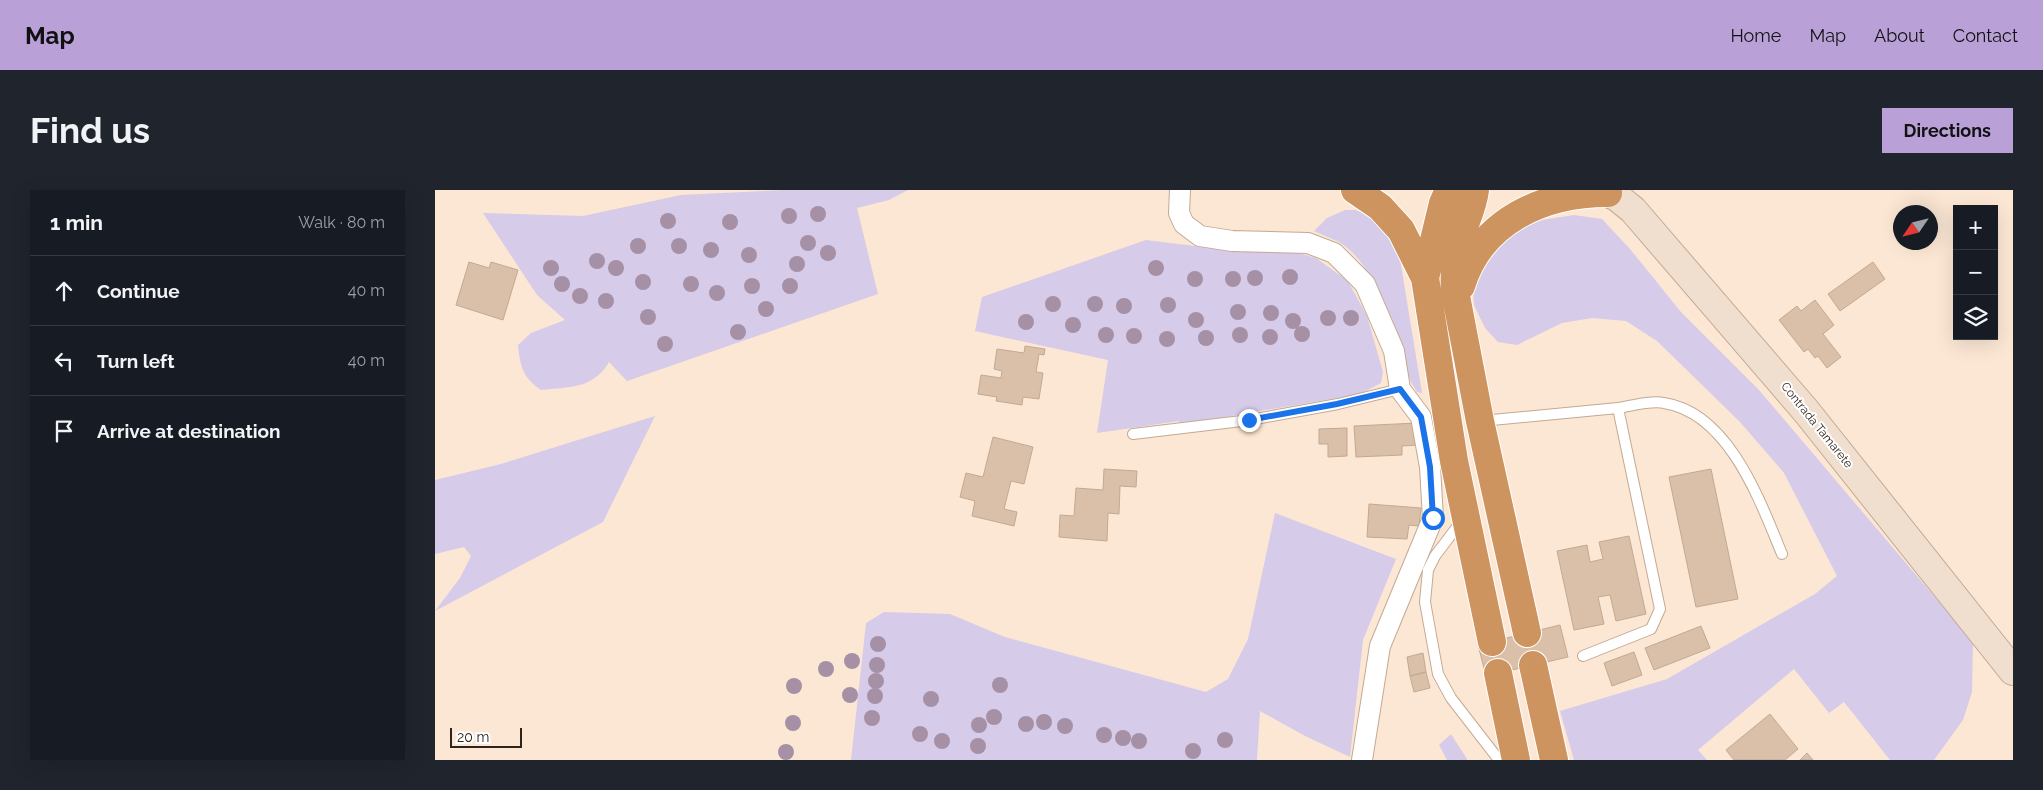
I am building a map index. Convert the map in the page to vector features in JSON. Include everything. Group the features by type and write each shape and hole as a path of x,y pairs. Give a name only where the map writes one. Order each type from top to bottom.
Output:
{"highway":[{"path":"1355,190 1379,206 1401,230 1425,278 1465,516 1492,642"},
{"path":"1425,278 1440,212 1449,190"},
{"path":"1475,190 1473,204 1461,236 1456,257 1454,273 1458,309 1479,421 1527,633"},
{"path":"1458,309 1461,286 1472,258 1501,226 1517,214 1553,199 1605,191"},
{"path":"1533,665 1555,760"},
{"path":"1498,673 1516,760"}],"main road":[{"name":"Contrada Tamarete","path":"1605,191 1633,210 1768,366 2013,671"}],"street":[{"path":"1180,190 1179,213 1181,218 1184,224 1200,236 1232,241 1308,243 1334,253 1365,284 1394,352 1400,389 1421,417 1430,467 1433,518 1380,646 1363,760"}],"lane":[{"path":"1133,434 1249,420 1337,404 1400,389"},
{"path":"1479,421 1663,402 1689,412 1705,422 1734,454 1757,495 1782,554"},
{"path":"1583,656 1651,629 1660,609 1618,408"},
{"path":"1465,516 1435,556 1428,570 1425,602 1438,674 1456,706 1499,760"}],"shaded area":[{"path":"784,190 908,190 889,200 857,208 878,294 627,381 609,362 596,377 588,382 570,387 541,390 526,376 521,365 518,345 531,333 565,320 537,295 483,213 583,216 681,195"},
{"path":"1345,210 1356,210 1368,215 1385,232 1399,253 1422,393 1417,392 1411,382 1385,305 1365,268 1353,253 1339,242 1314,231 1327,218"},
{"path":"1574,215 1602,219 1630,249 1681,312 1759,390 1973,642 1972,692 1963,720 1934,760 1890,760 1844,702 1829,713 1794,669 1698,750 1707,760 1574,760 1560,711 1667,679 1815,594 1837,576 1784,473 1740,422 1657,341 1626,321 1592,318 1562,323 1517,345 1498,342 1485,328 1474,305 1473,284 1479,265 1517,230 1542,220"},
{"path":"1146,240 1203,247 1291,251 1316,258 1348,281 1367,316 1383,372 1381,383 1360,394 1179,425 1179,421 1097,433 1108,360 975,331 982,297"},
{"path":"655,416 603,522 435,611 460,578 471,556 464,547 435,554 435,480 501,464"},
{"path":"1275,513 1396,559 1363,640 1350,757 1305,736 1260,711 1257,760 851,760 866,623 884,612 950,614 1005,637 1206,692 1228,679 1248,639"},
{"path":"1451,734 1467,760 1447,760 1439,745"}],"building":[{"path":"469,262 489,268 491,262 518,270 503,320 456,305"},
{"path":"1873,262 1885,279 1840,311 1828,294"},
{"path":"1815,300 1834,325 1823,334 1841,357 1827,368 1818,356 1815,358 1808,349 1804,352 1779,320 1797,306 1801,311"},
{"path":"1025,346 1045,349 1044,355 1039,354 1036,372 1043,373 1039,399 1023,397 1022,405 996,401 997,397 978,394 981,375 1001,378 1002,371 994,369 997,349 1024,353"},
{"path":"1417,423 1418,445 1402,446 1402,455 1356,457 1354,426"},
{"path":"1347,428 1347,456 1328,457 1328,444 1319,444 1319,429"},
{"path":"993,437 1033,447 1024,484 1011,481 1004,509 1017,512 1014,526 972,516 975,501 960,497 966,473 983,477"},
{"path":"1104,469 1137,471 1136,487 1120,486 1119,514 1108,513 1107,541 1059,537 1060,515 1074,516 1076,488 1103,490"},
{"path":"1711,469 1738,599 1696,607 1669,477"},
{"path":"1369,504 1421,508 1419,526 1409,525 1407,539 1367,537"},
{"path":"1629,536 1646,614 1616,621 1610,595 1598,597 1604,624 1574,630 1557,551 1587,545 1590,562 1603,559 1599,542"},
{"path":"1560,625 1568,657 1486,676 1478,645"},
{"path":"1701,626 1710,648 1654,670 1645,648"},
{"path":"1634,652 1642,675 1612,686 1604,663"},
{"path":"1423,653 1426,672 1410,676 1407,657"},
{"path":"1426,672 1430,688 1414,692 1410,676"},
{"path":"1770,714 1798,749 1785,760 1734,760 1726,750"},
{"path":"1807,753 1813,760 1800,760"}],"route":[{"path":"1249,420 1337,404 1400,389 1421,417 1430,467 1433,518"}]}
